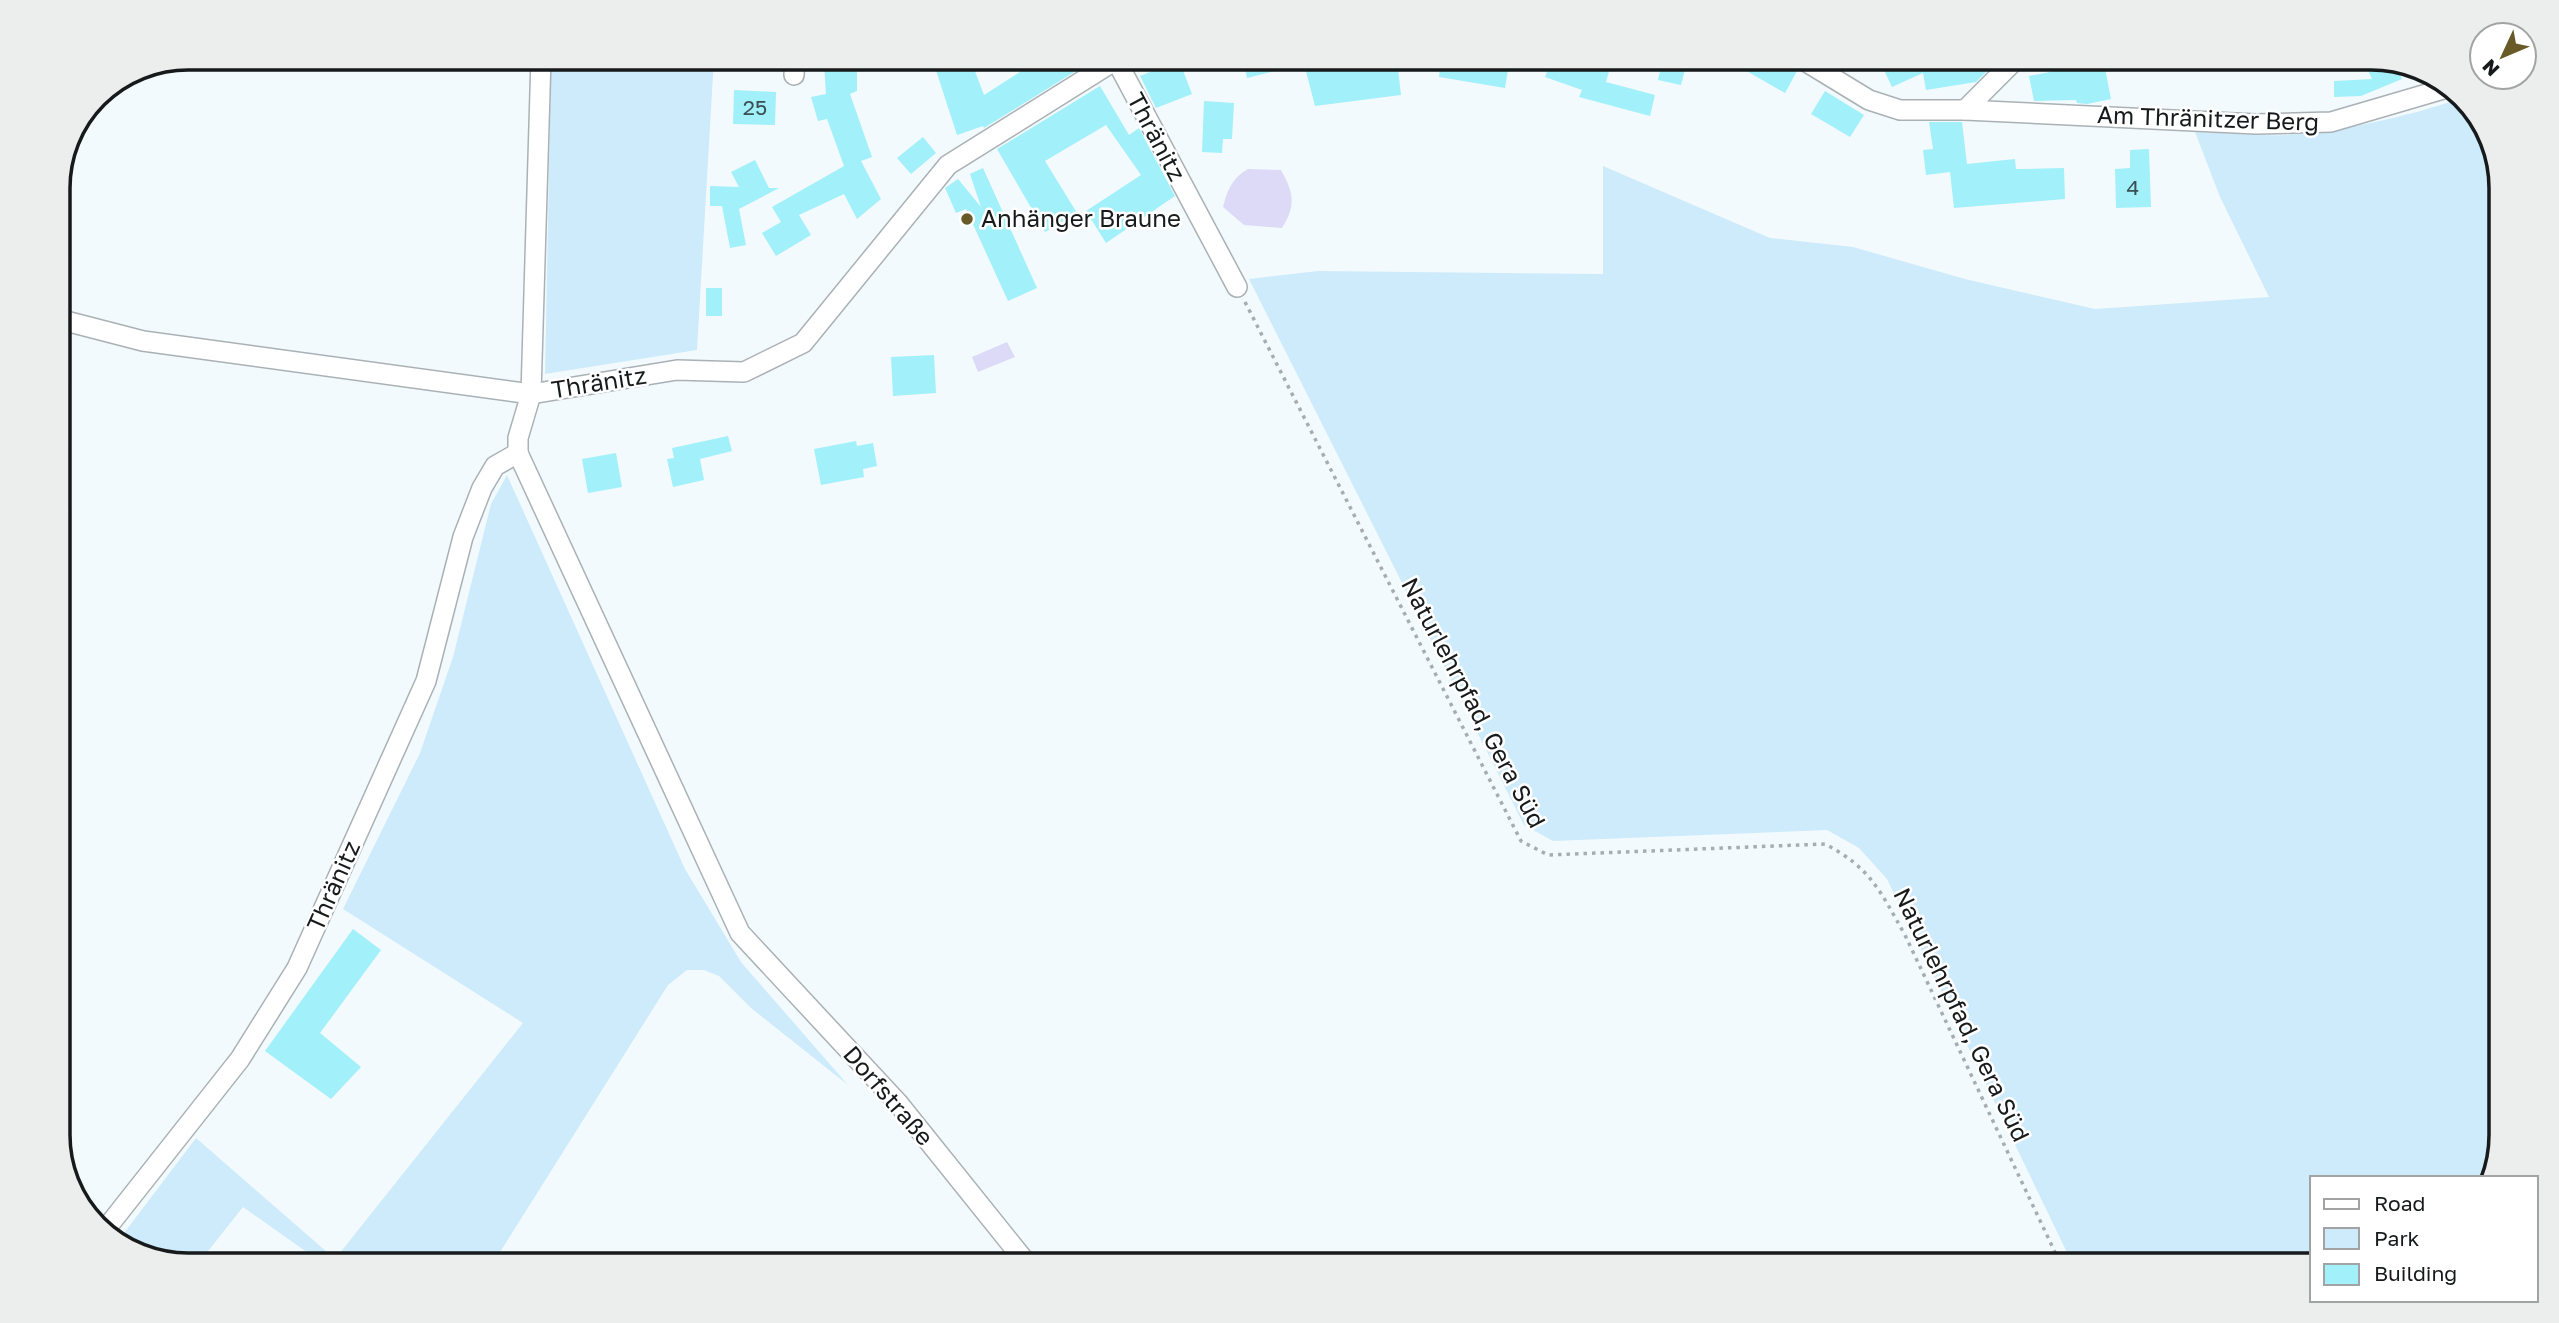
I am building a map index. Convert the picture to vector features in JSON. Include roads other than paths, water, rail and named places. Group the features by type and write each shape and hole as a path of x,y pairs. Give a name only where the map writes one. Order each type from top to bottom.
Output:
{"street":[{"path":"70,322 143,341 531,394 541,70"},
{"name":"Thränitz","path":"110,1224 240,1059 297,968 426,681 463,537 482,488 495,466 519,453 518,438 531,394 677,370 744,372 803,343 948,165 1099,70"},
{"name":"Thränitz","path":"1122,70 1237,287"},
{"path":"1820,70 1869,100 1900,110 1965,110 2005,70"},
{"name":"Am Thränitzer Berg","path":"1965,110 2256,124 2331,122 2437,91"},
{"name":"Dorfstraße","path":"519,453 740,933 898,1103 1018,1253"}],"place":[{"name":"Anhänger Braune","path":"967,219"}]}
